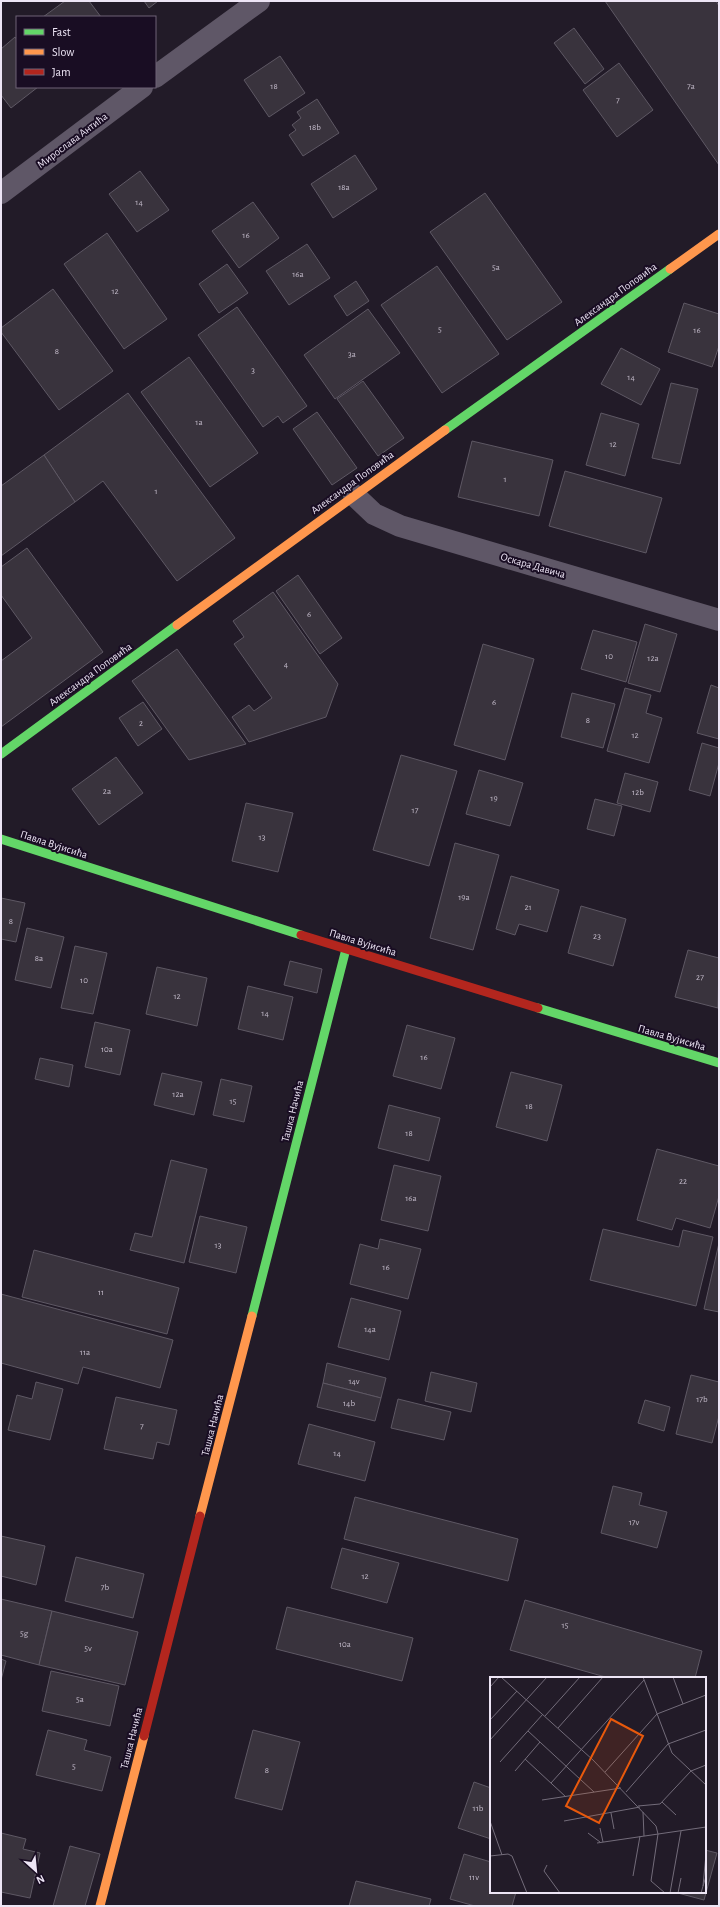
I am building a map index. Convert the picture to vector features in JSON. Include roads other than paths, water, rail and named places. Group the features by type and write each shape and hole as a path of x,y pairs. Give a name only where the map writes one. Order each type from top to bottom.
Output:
{"street":[{"path":"156,76 259,1"},
{"name":"Мирослава Антића","path":"1,193 141,88"},
{"name":"Александра Поповића","path":"1,754 354,495 719,234"},
{"name":"Оскара Давича","path":"354,495 374,514 400,526 719,620"},
{"name":"Павла Вујисића","path":"1,839 155,890 719,1063"},
{"name":"Ташка Начића","path":"100,1906 346,949"}]}
